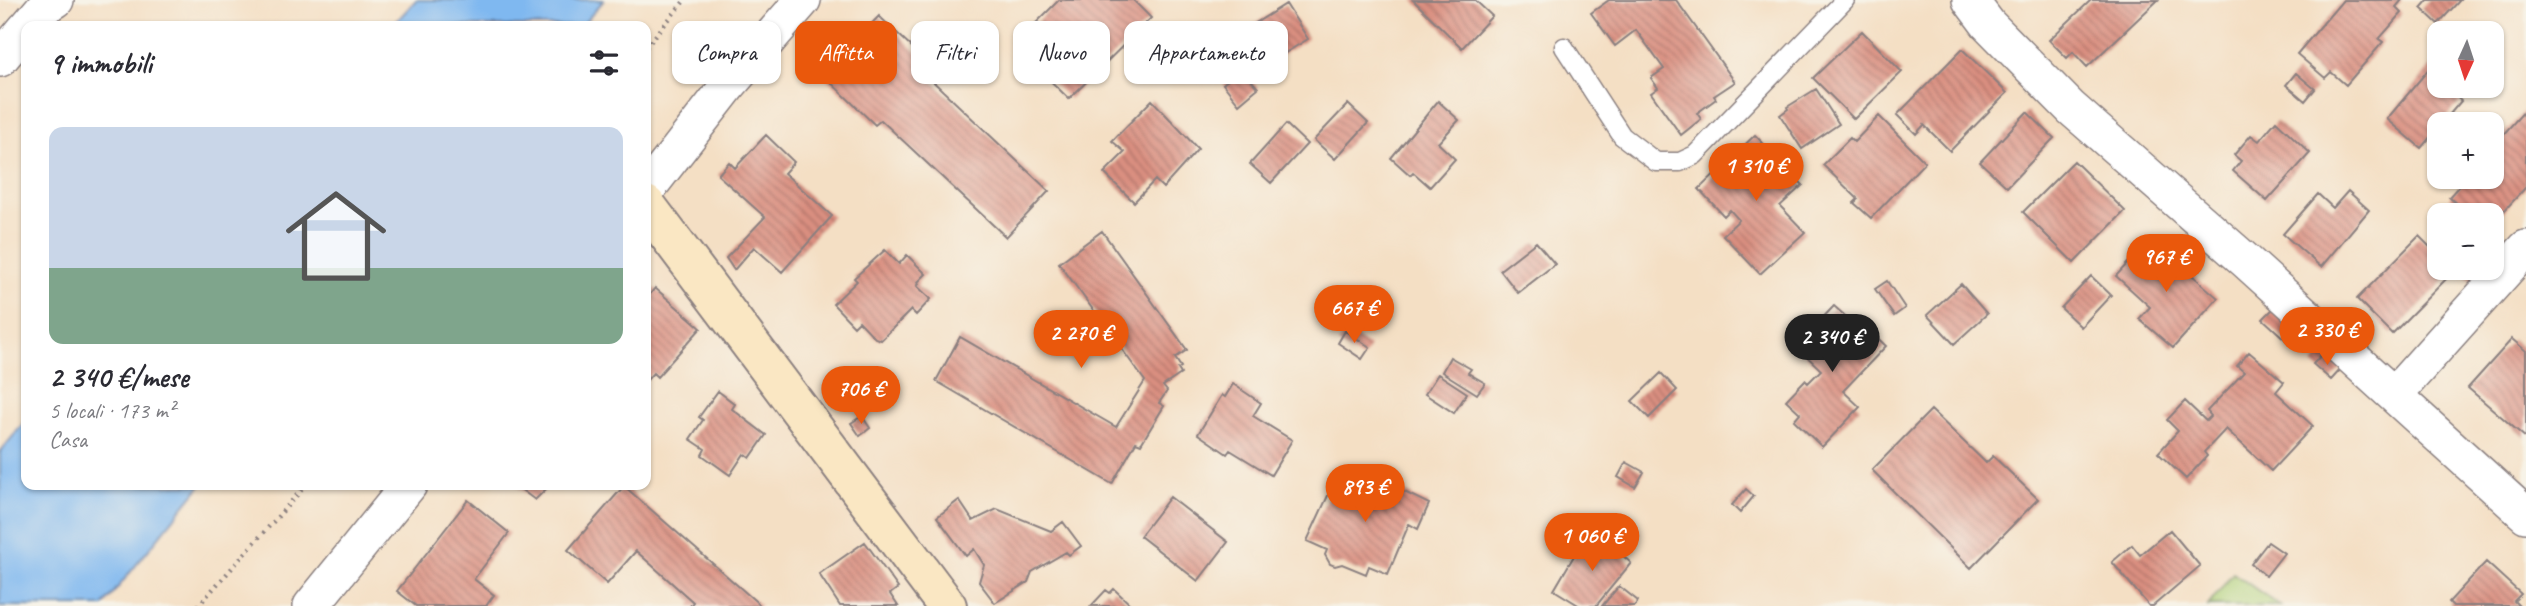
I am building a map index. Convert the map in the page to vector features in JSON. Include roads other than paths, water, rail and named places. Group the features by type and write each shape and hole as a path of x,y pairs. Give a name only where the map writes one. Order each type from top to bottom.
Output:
{"street":[{"path":"651,185 727,87 803,0"},
{"path":"1970,0 1988,24 2071,108 2246,261 2526,515"},
{"path":"0,59 21,35"},
{"path":"651,212 947,606"},
{"path":"2393,395 2526,248"},
{"path":"311,606 405,490"}],"lane":[{"path":"1564,47 1622,136 1656,162 1680,162 1695,155 1844,0"}],"water":[{"path":"416,0 604,0 586,21 397,21"},
{"path":"21,426 21,490 197,490 103,606 0,606 0,452"}]}
